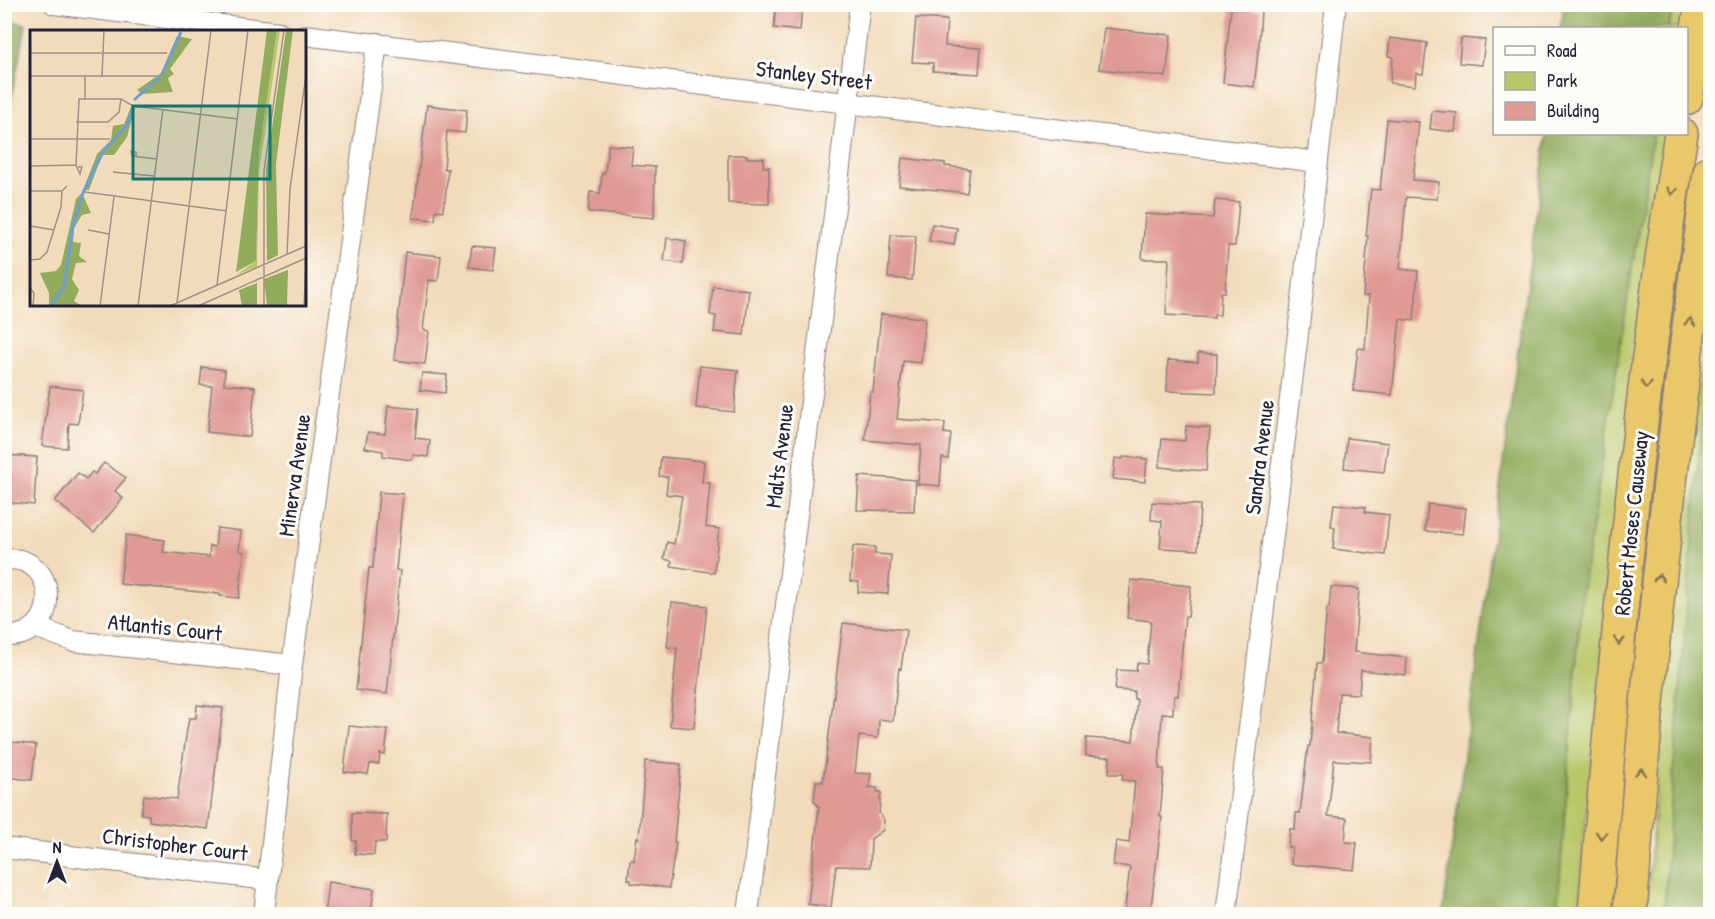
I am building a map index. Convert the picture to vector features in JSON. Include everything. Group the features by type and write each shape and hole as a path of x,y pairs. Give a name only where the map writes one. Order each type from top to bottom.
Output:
{"highway":[{"path":"1688,86 1702,4"},
{"name":"Robert Moses Causeway","path":"1595,915 1606,762 1630,524 1681,135"},
{"name":"Robert Moses Causeway","path":"1630,915 1638,801 1660,569 1680,393 1710,172"}],"street":[{"path":"54,4 263,30"},
{"name":"Malts Avenue","path":"748,915 860,4"},
{"name":"Sandra Avenue","path":"1226,915 1336,4"},
{"name":"Stanley Street","path":"306,35 1318,162"},
{"name":"Minerva Avenue","path":"264,915 292,665 377,43"},
{"path":"4,560 26,562 38,572 46,585 48,600 45,615 35,627 22,635 4,636"},
{"name":"Atlantis Court","path":"35,627 73,641 292,665"},
{"name":"Christopher Court","path":"4,848 268,880"}],"green space":[{"path":"1564,4 1673,5 1669,27 1560,27"},
{"path":"1673,5 1690,5 1686,27 1669,27"},
{"path":"4,19 26,24 5,130"},
{"path":"1547,135 1653,135 1582,591 1557,914 1443,914"},
{"path":"1653,135 1670,135 1621,489 1584,839 1580,914 1557,914 1582,591"},
{"path":"1710,295 1710,365 1702,420 1664,914 1646,914 1670,622"},
{"path":"1710,365 1710,914 1664,914 1702,420"}],"building":[{"path":"776,4 802,4 800,31 774,28"},
{"path":"1231,8 1261,10 1254,87 1223,83"},
{"path":"916,18 947,20 945,46 981,48 979,74 933,71 933,63 912,62"},
{"path":"1104,28 1171,35 1166,77 1099,69"},
{"path":"1390,38 1427,43 1423,74 1416,73 1415,86 1390,83 1393,57 1388,56"},
{"path":"1461,38 1485,40 1482,65 1459,63"},
{"path":"427,105 467,110 465,133 447,131 444,169 448,169 445,201 443,211 436,210 435,220 413,218"},
{"path":"1432,111 1457,113 1455,132 1430,129"},
{"path":"1387,119 1419,122 1413,180 1439,182 1437,199 1406,197 1400,269 1418,271 1414,321 1400,319 1392,395 1353,391 1358,348 1365,349 1369,296 1363,296 1371,189 1380,190"},
{"path":"608,145 633,147 631,165 655,167 654,218 588,212 590,192 600,193"},
{"path":"728,155 764,158 763,167 769,167 769,204 728,203"},
{"path":"902,158 945,163 945,166 970,169 967,193 899,186"},
{"path":"1215,200 1239,202 1235,246 1228,246 1225,292 1221,292 1220,315 1214,315 1214,318 1166,315 1169,259 1142,259 1145,214 1213,218"},
{"path":"932,224 957,228 954,245 929,241"},
{"path":"891,235 916,236 912,280 888,278"},
{"path":"667,238 686,241 683,264 664,261"},
{"path":"472,246 496,248 493,270 469,267"},
{"path":"405,252 441,256 438,281 429,280 423,330 429,331 425,364 394,360"},
{"path":"713,286 749,290 744,335 714,332 716,316 710,315"},
{"path":"881,314 925,318 921,363 903,361 897,419 945,423 944,433 951,434 948,459 942,458 940,486 918,484 921,445 865,440 870,392 873,392"},
{"path":"1198,353 1217,354 1216,393 1167,391 1168,360 1198,362"},
{"path":"700,366 738,370 734,412 696,408"},
{"path":"202,367 225,370 224,384 255,387 250,437 207,432 212,386 200,385"},
{"path":"422,373 447,375 445,393 420,390"},
{"path":"50,386 83,390 78,424 69,423 67,448 42,446"},
{"path":"388,406 418,409 415,438 430,440 428,457 413,455 412,460 383,456 383,451 365,448 368,432 385,434"},
{"path":"1186,426 1210,428 1206,471 1159,467 1162,439 1185,441"},
{"path":"1347,438 1388,443 1384,472 1344,468"},
{"path":"4,455 37,457 34,505 7,502 4,498"},
{"path":"661,457 704,461 702,482 710,483 706,527 719,529 714,573 671,566 672,561 664,559 667,542 674,544 682,496 666,494 668,477 659,476"},
{"path":"1123,457 1147,459 1145,482 1113,479 1115,458 1123,459"},
{"path":"104,463 126,478 115,491 123,498 94,533 55,501 78,473 86,479 92,472 95,474"},
{"path":"859,476 916,480 914,511 857,510"},
{"path":"379,492 403,494 396,570 400,571 387,694 356,690 369,568 373,568"},
{"path":"1152,502 1200,505 1198,550 1160,548 1162,521 1151,520"},
{"path":"1334,504 1366,507 1365,512 1389,515 1385,555 1333,549 1335,527 1331,526"},
{"path":"1428,504 1466,508 1463,534 1425,531"},
{"path":"217,528 241,531 239,551 244,552 239,598 120,584 126,535 165,540 163,552 209,557 210,546 215,547"},
{"path":"853,546 875,547 875,554 891,555 888,594 858,592 859,582 850,581"},
{"path":"1131,580 1191,586 1188,617 1185,616 1178,696 1174,696 1173,714 1162,713 1159,769 1164,769 1160,817 1162,817 1150,915 1124,915 1130,867 1113,865 1116,841 1129,843 1135,781 1122,780 1123,774 1109,774 1110,757 1086,756 1086,738 1133,741 1137,699 1134,699 1134,691 1115,690 1117,670 1136,671 1137,663 1147,664 1151,621 1127,618"},
{"path":"1331,587 1359,589 1354,652 1407,658 1406,675 1361,670 1359,694 1339,693 1336,733 1373,737 1371,762 1334,760 1328,816 1347,818 1345,842 1357,843 1354,870 1291,864 1292,848 1288,847 1290,829 1295,830 1296,813 1300,813 1308,746 1310,746 1317,663 1322,663"},
{"path":"672,602 707,606 694,728 670,726 677,648 667,647"},
{"path":"843,623 906,630 893,721 879,719 878,738 859,736 855,773 871,774 869,787 877,788 877,792 881,792 879,813 884,820 883,830 871,839 870,867 836,866 831,907 808,904 819,807 814,801 816,781 823,782"},
{"path":"197,705 223,708 208,829 149,821 149,815 141,814 144,795 177,799 189,718 196,718"},
{"path":"349,726 388,730 385,755 380,754 379,764 370,764 368,774 344,772"},
{"path":"4,741 36,745 32,780 4,777"},
{"path":"645,761 681,764 674,842 676,842 669,888 631,883 631,880 628,880 630,860 634,860 637,837 639,838"},
{"path":"352,813 387,814 386,842 375,842 374,855 355,854 356,841 352,841"},
{"path":"328,882 374,889 371,915 324,915"}]}
